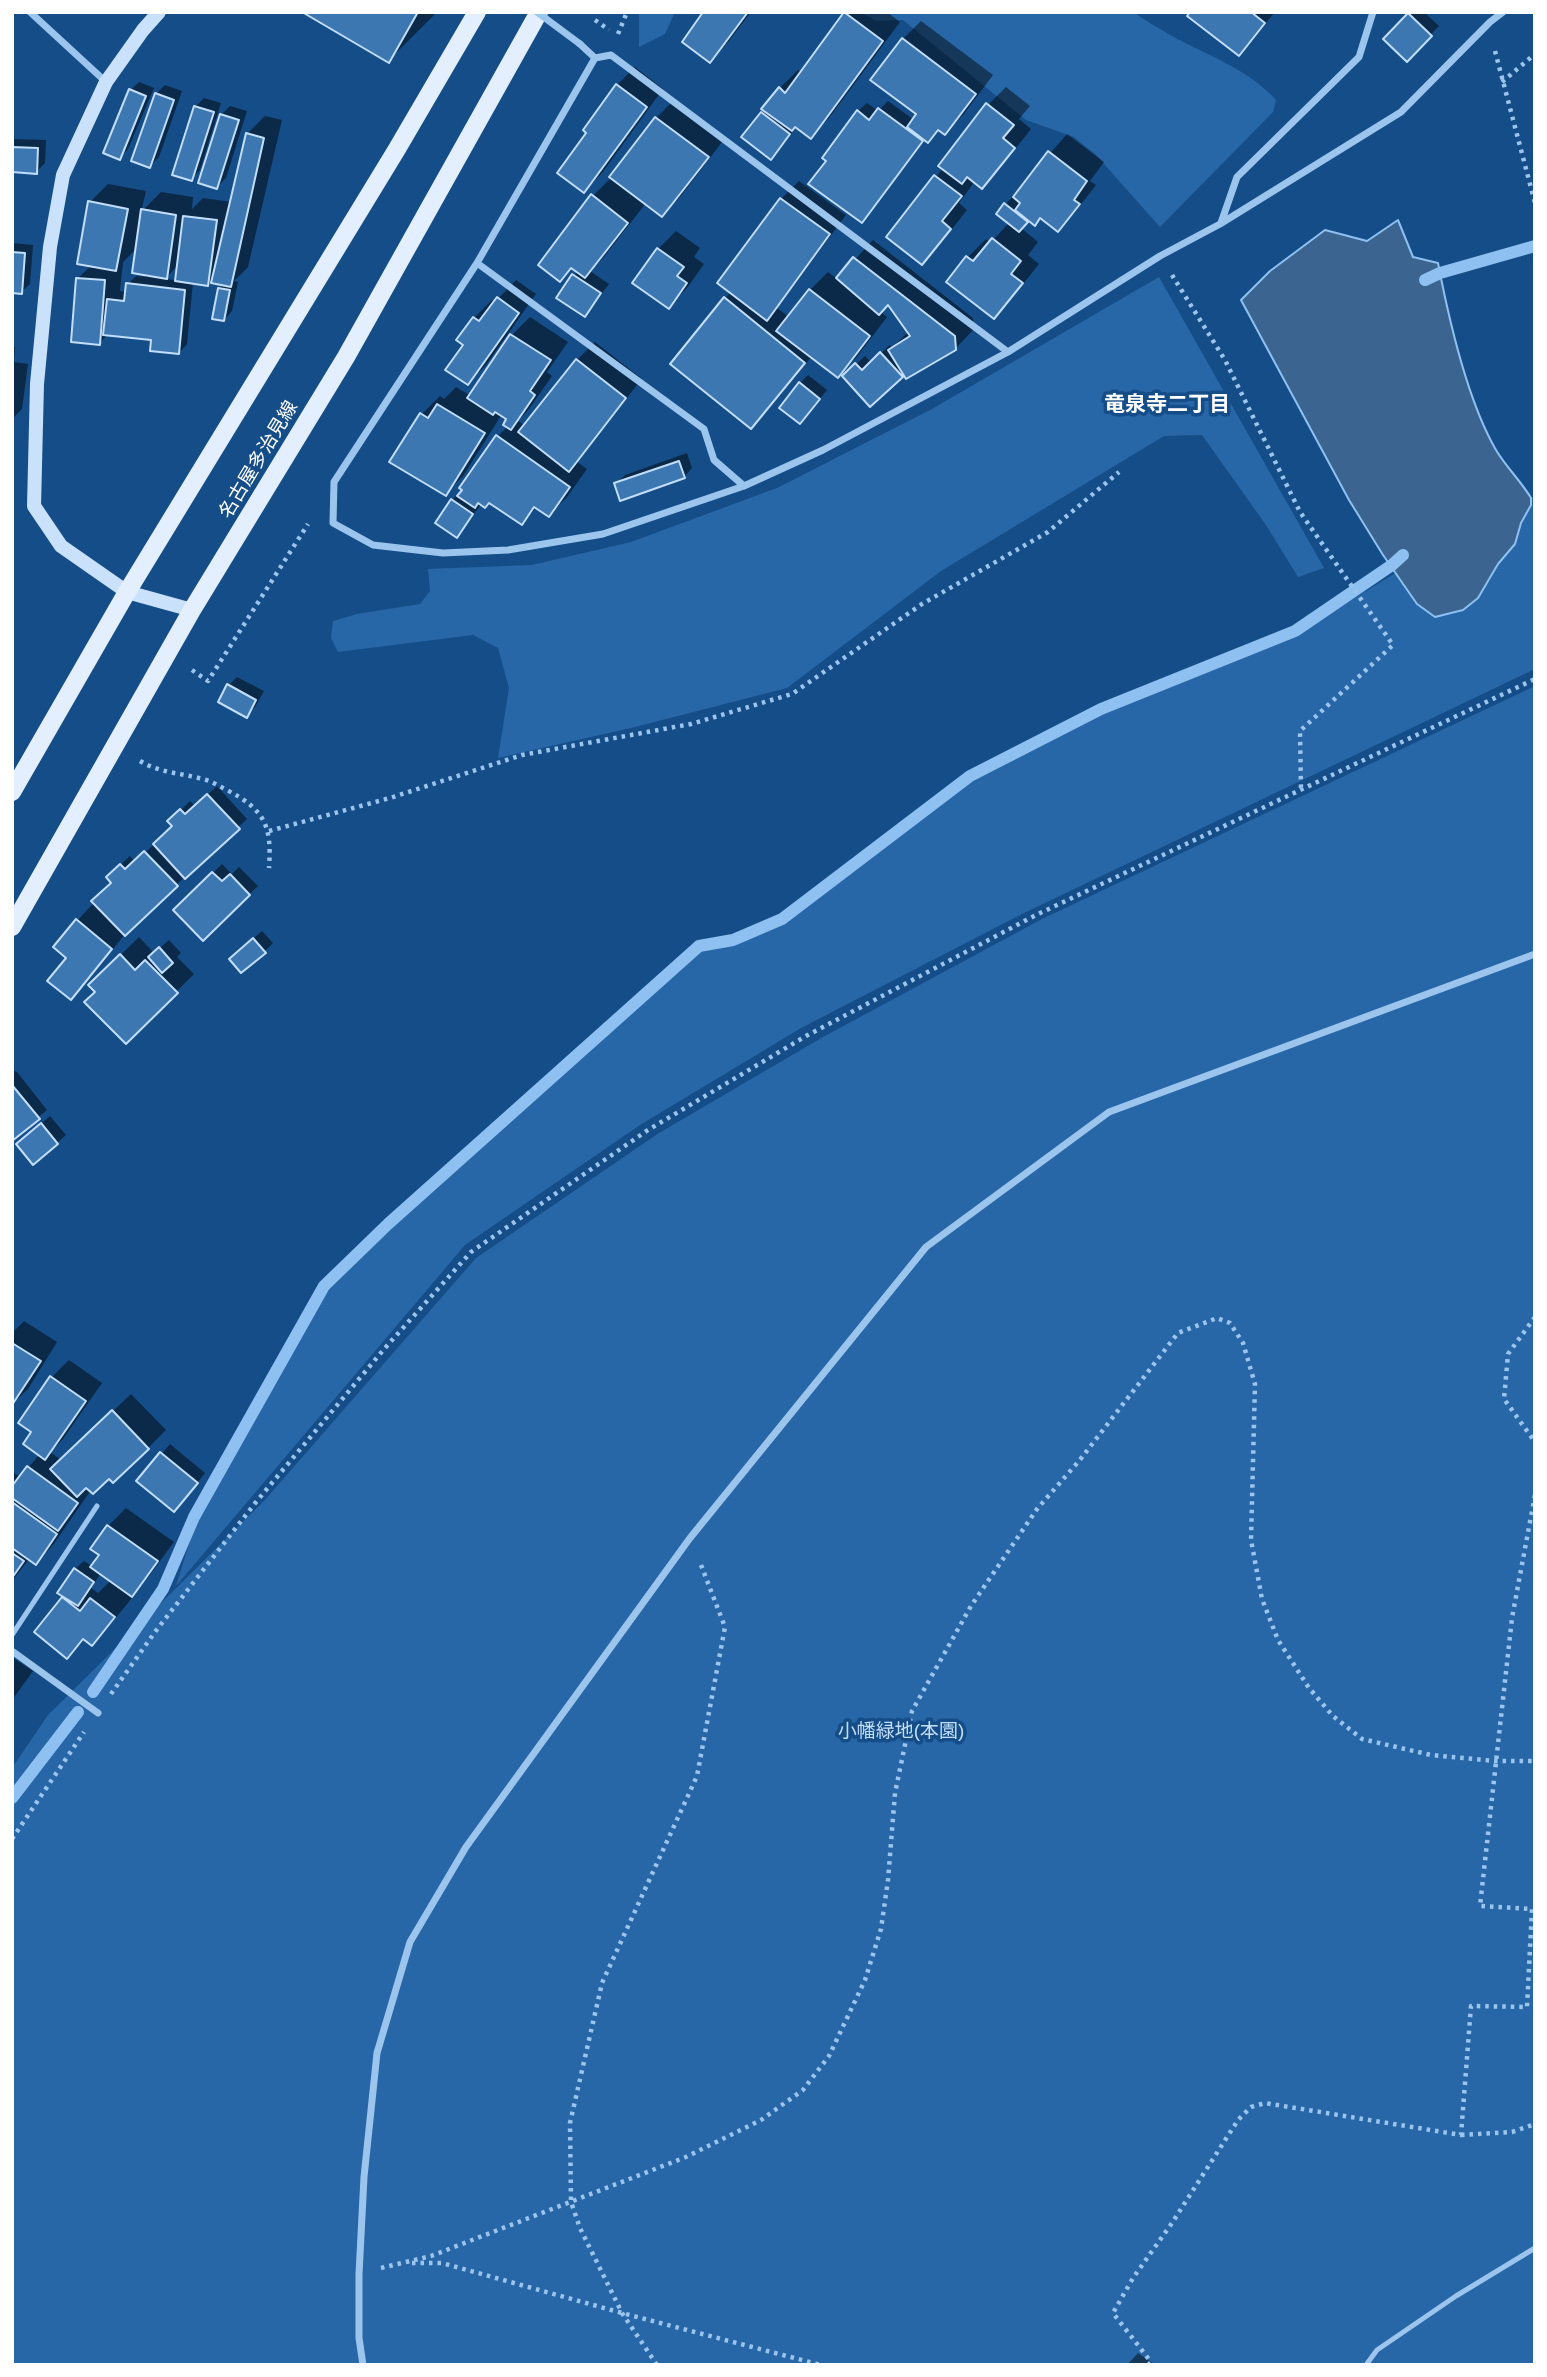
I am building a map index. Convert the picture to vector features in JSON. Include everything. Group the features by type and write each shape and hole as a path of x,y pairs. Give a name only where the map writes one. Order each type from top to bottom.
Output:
{"main road":[{"path":"12,792 127,592 390,161 477,12"},
{"name":"名古屋多治見線","path":"12,927 192,610 346,357 538,12"}],"street":[{"path":"30,12 106,82"},
{"path":"159,12 106,82 63,175 50,247 37,384 34,506 61,546 127,592 192,610"},
{"path":"538,12 595,58"},
{"path":"1220,224 1237,177 1359,57 1373,12"},
{"path":"1008,352 611,55 595,58 477,263 334,482 334,523 373,545 443,553 508,550 603,534 744,486 823,450 1008,352 1160,256 1220,224 1401,112 1503,12"},
{"path":"477,263 705,429 714,460 744,486"},
{"path":"363,2365 359,2338 359,2274 364,2177 377,2053 410,1942 466,1847 690,1538 926,1247 1109,1112 1535,954"},
{"path":"12,1651 98,1713"}],"lane":[{"path":"12,1636 97,1506"},
{"path":"1366,2365 1377,2350 1410,2327 1535,2248"}],"path":[{"path":"595,20 617,36"},
{"path":"1490,22 1502,82 1535,203"},
{"path":"1502,82 1535,54"},
{"path":"1160,256 1225,360 1300,513 1393,645 1300,731 1301,789"},
{"path":"269,831 390,798 522,755 691,724 792,694 922,604 1048,532 1119,472"},
{"path":"208,681 334,482"},
{"path":"12,1839 155,1632 256,1502 385,1348 471,1252 648,1130 806,1036 1036,915 1535,679"},
{"path":"115,747 160,771 206,779 248,801 262,816 269,831 269,868"},
{"path":"1535,1317 1508,1354 1504,1399 1535,1441"},
{"path":"359,2274 431,2256 686,2157 761,2120 803,2090 829,2056 865,1980 881,1929 895,1793 912,1711 971,1606 1037,1509 1079,1461 1178,1334 1217,1318 1230,1323 1243,1343 1255,1384 1251,1540 1262,1599 1278,1640 1309,1688 1333,1716 1362,1740 1431,1755 1495,1761 1535,1761"},
{"path":"1461,2135 1471,2006 1527,2007 1532,1909 1480,1906 1512,1618 1535,1495"},
{"path":"657,2365 622,2314 580,2228 571,2202 570,2123 603,1983 697,1776 725,1627 690,1538"},
{"path":"1148,2365 1151,2362 1112,2313 1238,2120 1251,2107 1265,2103 1461,2135 1512,2132 1535,2124"},
{"path":"404,2262 442,2263 622,2314 821,2365"}],"green space":[{"path":"639,12 675,12 665,34 639,47"},
{"path":"859,12 1133,12 1253,79 1276,100 1273,112 1160,227 1096,155 1074,137 1026,120 903,20 877,21"},
{"path":"1159,277 1324,568 1298,577 1266,525 1202,435 1164,436 941,571 787,688 631,728 498,758 509,688 498,648 473,635 338,652 331,638 333,621 357,614 420,604 430,591 428,569 532,565 631,542 777,488 932,409"},
{"path":"1535,496 1535,669 1024,913 801,1028 640,1125 465,1245 176,1586 201,1505 331,1283 701,949 734,946 786,920 976,777 1102,714 1298,633 1397,572 1417,604 1489,582 1498,564 1515,544 1521,523 1531,505 1531,498"},
{"name":"小幡緑地(本園)","path":"1535,686 1535,2365 12,2365 12,1768 48,1715 264,1501 476,1258 659,1133 823,1037 1042,919"}],"shaded area":[{"path":"1398,220 1413,257 1438,263 1454,334 1476,408 1496,450 1531,498 1531,505 1521,523 1515,544 1498,564 1478,598 1463,610 1435,617 1417,604 1349,500 1241,300 1270,271 1325,230 1367,241"}],"building":[{"path":"302,12 418,12 389,63"},
{"path":"703,12 748,12 710,63 682,42"},
{"path":"844,12 883,41 811,139 795,127 792,131 761,109 779,87 785,93"},
{"path":"1190,12 1251,12 1265,23 1239,56 1187,16"},
{"path":"1408,13 1432,36 1407,62 1383,39"},
{"path":"902,38 976,94 945,135 938,130 928,143 907,127 916,114 870,80"},
{"path":"616,84 647,107 584,193 557,173"},
{"path":"129,89 146,96 120,160 103,153"},
{"path":"155,93 174,100 150,168 131,161"},
{"path":"986,103 1014,125 1003,138 1015,148 982,189 967,177 962,184 938,166"},
{"path":"194,106 214,112 192,181 172,175"},
{"path":"878,108 923,141 862,223 808,184 826,161 822,158 857,110 869,120"},
{"path":"761,112 790,134 771,160 741,137"},
{"path":"220,114 239,120 217,189 198,183"},
{"path":"655,117 709,157 662,217 609,177"},
{"path":"246,133 264,138 231,287 211,283"},
{"path":"12,147 38,148 37,174 12,172"},
{"path":"1048,151 1087,181 1074,200 1080,204 1058,232 1040,218 1035,226 1015,210 1020,203 1013,197"},
{"path":"934,175 962,196 942,221 951,229 922,265 886,237"},
{"path":"591,194 628,223 585,278 571,268 560,282 538,265"},
{"path":"780,198 830,234 767,321 717,283"},
{"path":"88,201 128,209 116,271 77,264"},
{"path":"1004,203 1028,222 1019,232 996,214"},
{"path":"141,209 176,215 167,279 132,273"},
{"path":"183,216 217,220 208,286 175,281"},
{"path":"992,238 1021,261 1011,274 1023,283 994,319 946,282 966,256 973,261"},
{"path":"657,248 684,267 677,276 687,283 669,309 632,283"},
{"path":"12,252 25,253 22,294 12,293"},
{"path":"853,257 955,336 956,350 906,379 888,350 910,336 888,305 879,315 836,278"},
{"path":"572,274 601,293 585,317 556,298"},
{"path":"76,278 105,280 100,345 71,342"},
{"path":"126,283 185,290 179,354 150,351 151,340 103,335 107,299 124,301"},
{"path":"218,288 230,290 224,321 212,319"},
{"path":"809,289 870,336 838,378 776,331"},
{"path":"497,297 519,313 468,385 445,370 463,345 456,340 473,317 479,321"},
{"path":"724,297 805,363 751,429 670,364"},
{"path":"510,334 551,360 530,391 535,395 511,430 503,425 506,419 495,412 493,415 467,398"},
{"path":"880,352 903,377 870,407 842,376 855,363 862,370"},
{"path":"576,359 626,398 569,472 518,432"},
{"path":"799,382 820,399 800,424 779,408"},
{"path":"437,404 485,433 446,496 389,462 420,413 428,418"},
{"path":"496,435 570,487 549,517 534,507 522,525 489,503 485,508 478,503 475,508 457,496 462,490 459,488"},
{"path":"679,461 685,478 620,501 614,483"},
{"path":"451,499 473,514 457,538 435,523"},
{"path":"227,684 256,700 247,718 218,702"},
{"path":"207,794 240,829 185,879 153,844 172,826 167,821 180,809 185,814"},
{"path":"144,851 178,886 125,936 91,901 111,883 106,877 120,864 125,869"},
{"path":"212,872 222,881 230,874 250,895 203,941 173,910"},
{"path":"76,919 112,949 71,1000 47,981 66,958 53,947"},
{"path":"253,938 266,953 241,973 229,959"},
{"path":"159,947 173,963 162,973 148,957"},
{"path":"120,954 135,970 145,960 178,993 126,1044 84,1002 95,992 88,985"},
{"path":"12,1085 40,1119 12,1141"},
{"path":"41,1123 58,1144 33,1165 16,1144"},
{"path":"12,1343 41,1361 12,1405"},
{"path":"50,1376 86,1401 45,1460 23,1444 31,1432 18,1423"},
{"path":"112,1410 149,1449 113,1483 109,1479 93,1494 86,1488 77,1497 50,1469"},
{"path":"160,1452 198,1483 174,1512 136,1481"},
{"path":"27,1466 78,1503 58,1531 12,1498 12,1486"},
{"path":"12,1502 57,1534 36,1565 12,1548"},
{"path":"107,1525 158,1561 132,1597 90,1567 99,1555 90,1549"},
{"path":"12,1553 24,1561 12,1578"},
{"path":"74,1568 94,1582 78,1606 57,1593"},
{"path":"62,1597 80,1611 90,1598 115,1617 92,1646 83,1639 67,1659 34,1632"}],"waterway":[{"path":"1425,280 1440,273 1535,246"},
{"path":"93,1692 163,1589 194,1517 324,1286 388,1224 699,946 733,940 782,919 970,776 1101,709 1295,631 1403,555"},
{"path":"12,1798 78,1712"}],"district":[{"name":"竜泉寺二丁目","path":"1167,405"}]}
